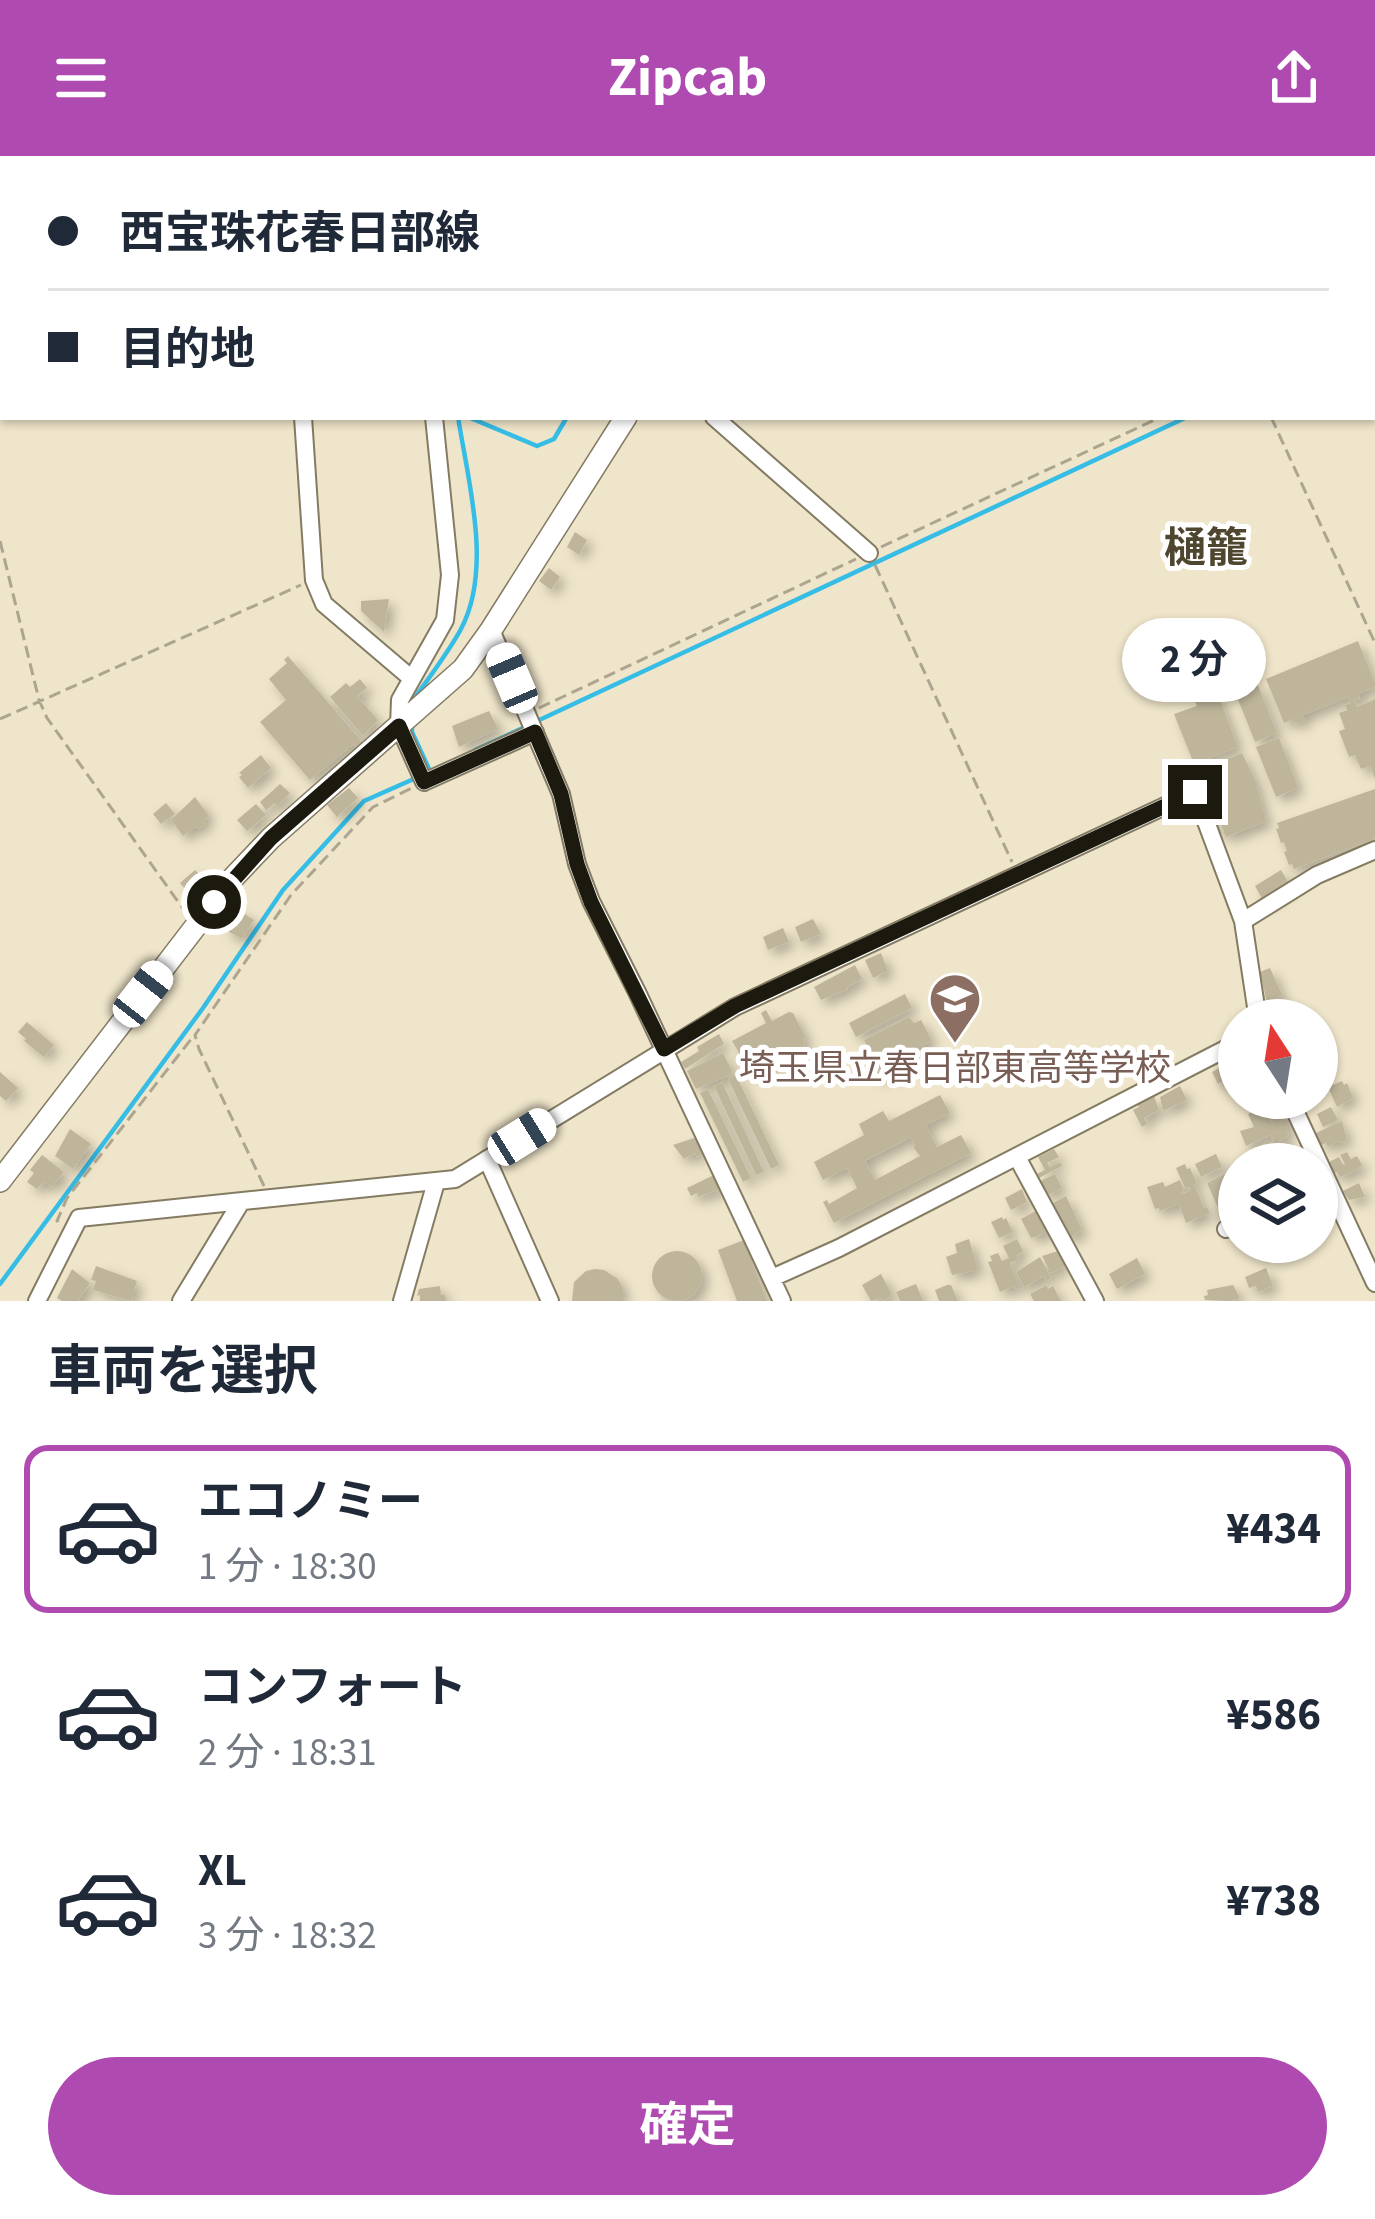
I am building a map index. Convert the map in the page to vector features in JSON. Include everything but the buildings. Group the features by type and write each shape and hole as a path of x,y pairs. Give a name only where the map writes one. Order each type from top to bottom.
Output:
{"main road":[{"path":"0,1181 232,879 271,838 463,669 624,420"}],"street":[{"path":"303,420 314,580 324,604 411,678"},
{"path":"434,420 450,575 445,620 400,700 424,782 535,732"},
{"path":"717,420 869,553"},
{"path":"491,630 561,794 591,902 782,1301"},
{"path":"37,1301 79,1218 455,1179 735,1006 1195,792 1243,921 1255,999"},
{"path":"1243,921 1317,875 1375,850"},
{"path":"772,1278 1218,1053"},
{"path":"1017,1157 1094,1301"},
{"path":"487,1159 550,1301"},
{"path":"402,1301 436,1182"},
{"path":"181,1301 241,1202"},
{"path":"1338,1214 1375,1283"}],"path":[{"path":"527,713 1155,420"},
{"path":"1272,420 1375,643"},
{"path":"0,542 47,718 196,926"},
{"path":"869,553 1018,876"},
{"path":"0,719 314,580"},
{"path":"79,1218 57,1220 68,1198 195,1035 291,896 373,807 424,782"},
{"path":"195,1035 270,1199"}],"waterway":[{"path":"414,699 461,629 475,580 475,524 459,420"},
{"path":"475,420 537,446 554,439 565,420"},
{"path":"535,722 1181,420"},
{"path":"412,722 430,771"},
{"path":"475,750 525,727"},
{"path":"0,1284 203,1008 283,890 364,801 416,778"}],"place":[{"name":"埼玉県立春日部東高等学校","path":"955,1045"}],"district":[{"name":"樋籠","path":"1206,547"}],"route":[{"path":"214,902 271,838 399,726 424,782 535,732 565,806 591,902 664,1049 735,1006 1195,792"}]}
